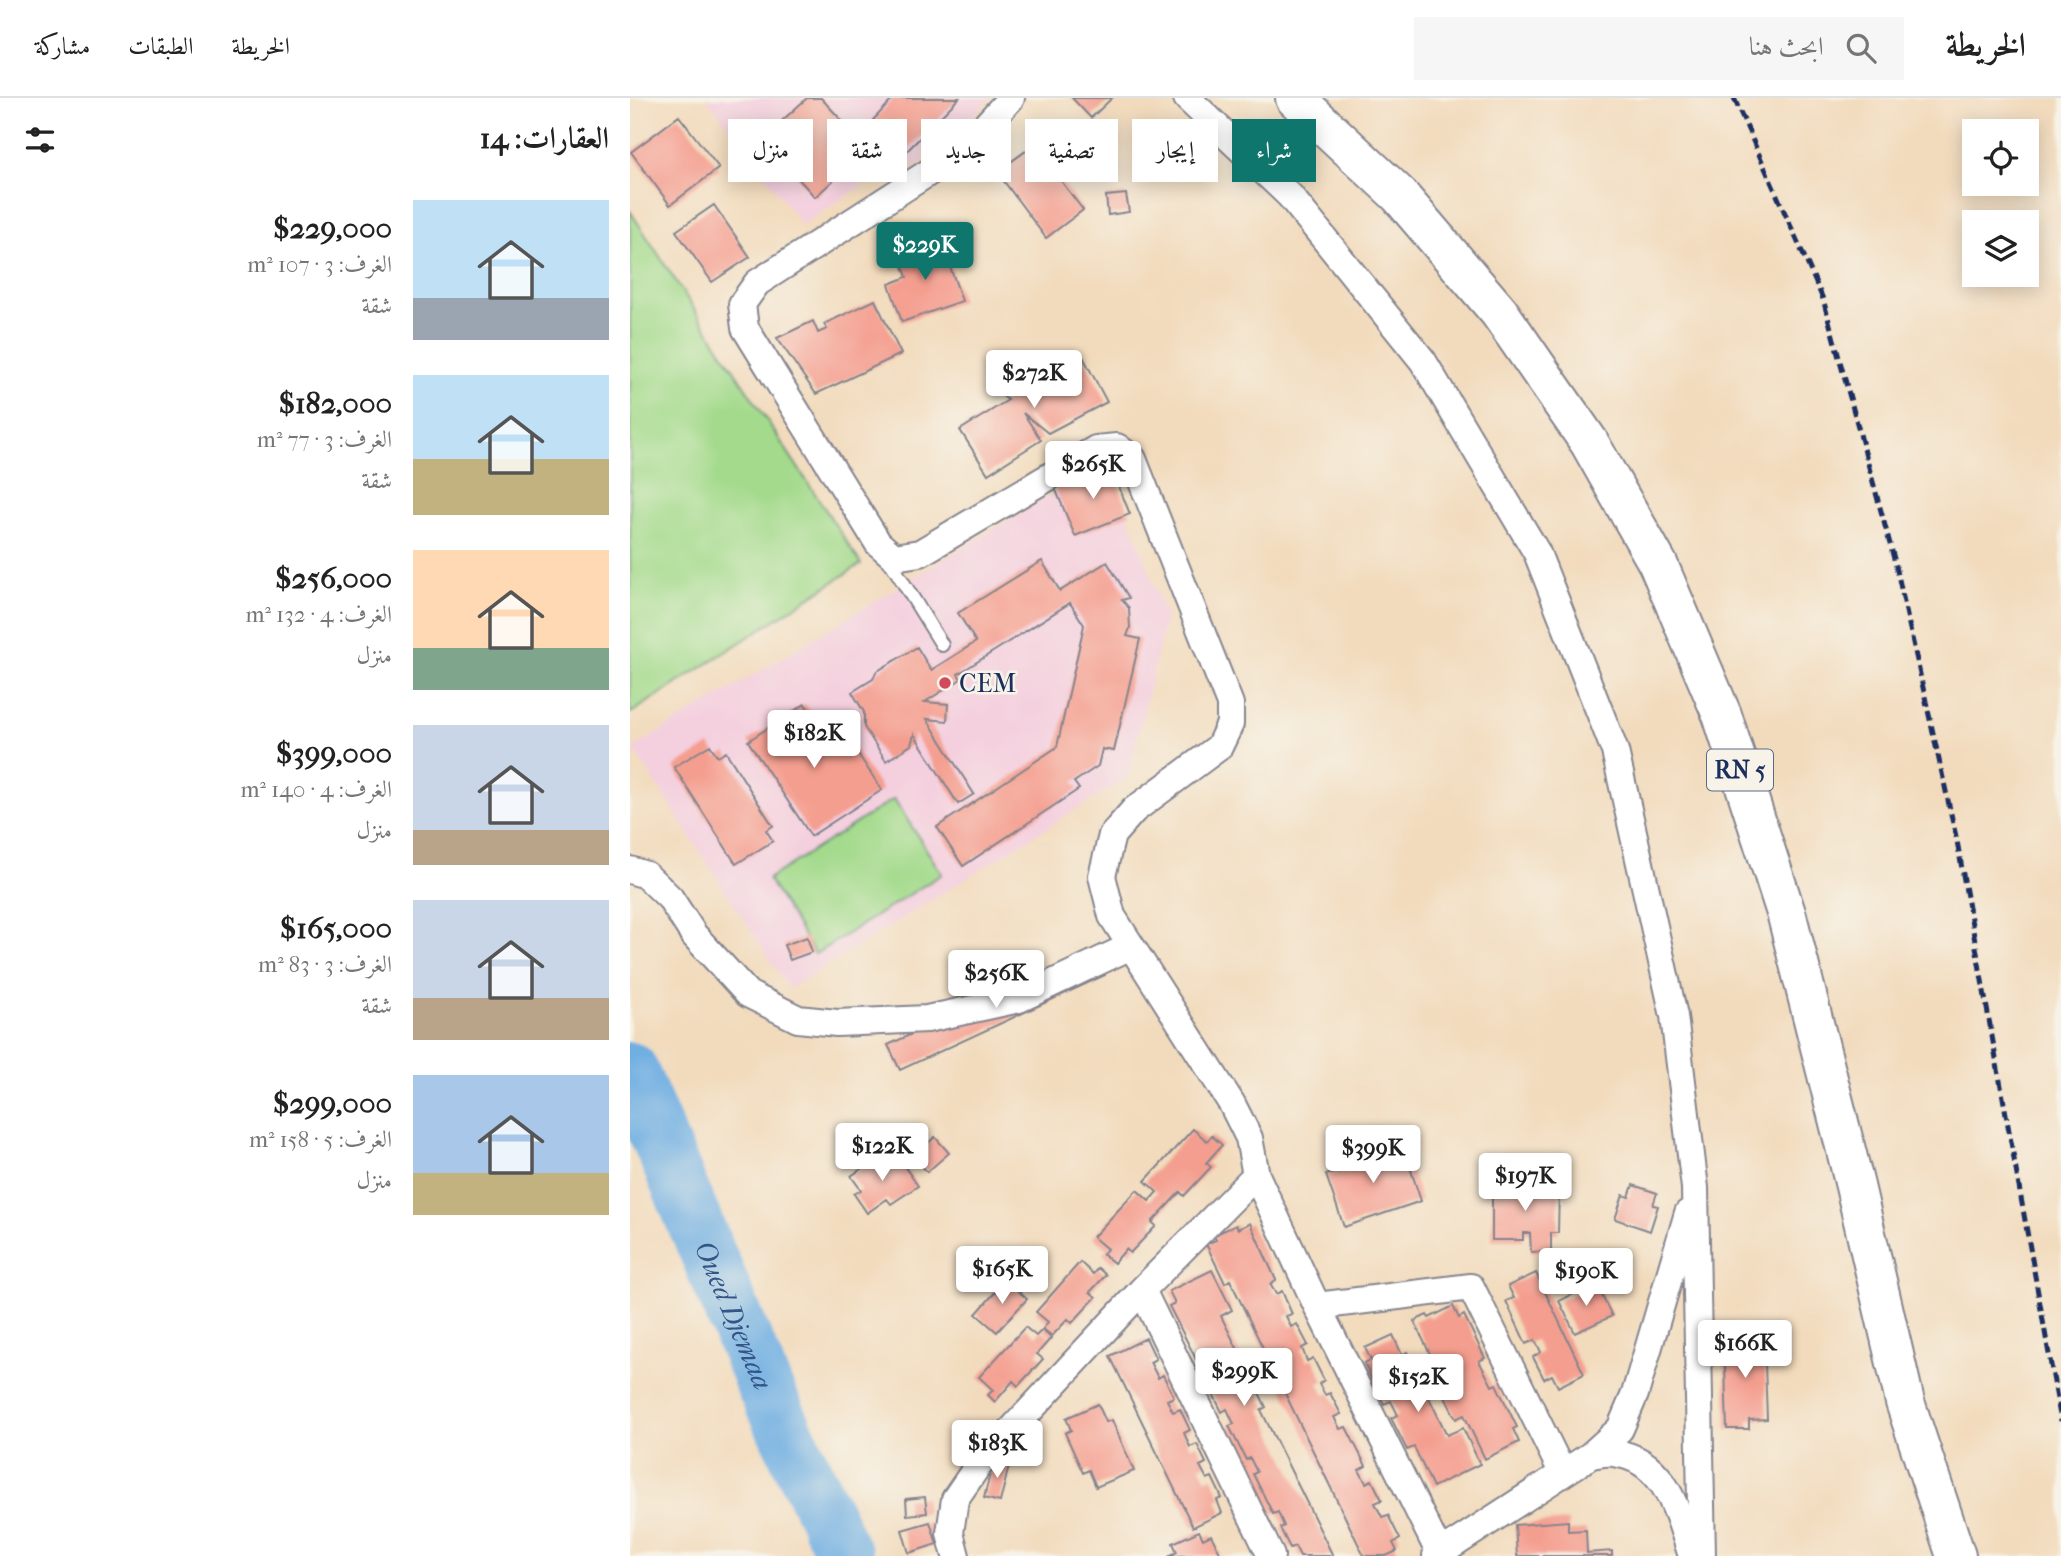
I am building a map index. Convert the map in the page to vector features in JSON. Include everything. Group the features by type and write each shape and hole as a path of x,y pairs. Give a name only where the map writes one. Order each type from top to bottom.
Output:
{"main road":[{"name":"RN 5","path":"1295,98 1399,195 1499,312 1589,442 1658,564 1722,715 1787,916 1855,1186 1905,1402 1956,1556"}],"street":[{"path":"1011,98 975,137 945,162 757,283 742,304 745,328 878,542 894,556 920,554 1096,449 1117,447 1133,459 1230,704 1230,724 1219,747 1134,810 1112,835 1102,876 1112,916 1232,1104 1249,1138 1256,1175 1439,1555 1591,1455 1620,1429 1635,1394 1695,1188"},
{"path":"1187,98 1290,196 1423,361 1537,554 1615,751 1674,1016 1695,1188 1702,1556"},
{"path":"630,870 646,875 670,898 694,935 748,994 798,1019 837,1023 927,1019 1019,999 1131,946"},
{"path":"956,1556 950,1533 956,1499 977,1467 1142,1290 1256,1175"},
{"path":"1318,1306 1471,1287 1562,1472"},
{"path":"1142,1290 1271,1556"},
{"path":"1591,1455 1612,1452 1637,1458 1662,1479 1675,1506 1692,1556"}],"lane":[{"path":"878,542 942,645"}],"shaded area":[{"path":"707,98 990,98 971,119 921,119 921,163 915,168 907,162 907,119 827,119 827,182 868,182 802,225 770,182 813,182 813,119 728,119 728,126"},
{"name":"CEM","path":"1112,471 1166,617 1128,777 789,989 633,748 1065,486"}],"green space":[{"path":"630,211 861,564 631,713 630,712"},
{"path":"894,799 942,874 815,954 768,879"}],"building":[{"path":"807,98 821,98 840,119 827,119 827,182 832,182 815,197 801,182 813,182 813,119 784,119"},
{"path":"894,98 959,98 938,119 921,119 921,137 907,151 907,119 874,119"},
{"path":"1072,98 1112,98 1091,118"},
{"path":"679,116 719,168 670,205 631,152"},
{"path":"1025,152 1025,182 1062,182 1083,210 1046,238 1004,182 1011,182 1011,162"},
{"path":"1126,194 1129,212 1108,215 1106,196"},
{"path":"714,205 750,257 712,282 676,231"},
{"path":"940,238 962,301 902,322 889,284 907,277 898,253"},
{"path":"875,300 901,354 816,394 777,338 813,321 818,333 827,329 824,324"},
{"path":"1068,351 1071,358 1081,353 1107,402 1048,433 1023,413 1041,440 988,474 960,430 1008,400 1000,394 1022,367 1039,381 1053,373 1048,362"},
{"path":"1110,465 1130,514 1075,536 1055,488"},
{"path":"1042,561 1060,591 1107,562 1129,598 1122,600 1129,608 1130,628 1127,636 1140,639 1114,751 1102,749 1098,766 1074,782 1079,789 963,866 937,827 1057,747 1084,625 1070,603 958,674 961,679 925,702 948,704 947,721 927,719 974,794 958,804 914,734 911,745 886,761 864,727 864,712 852,692 873,679 876,672 917,647 931,670 976,642 958,613"},
{"path":"805,704 832,746 846,736 882,790 811,836 748,741"},
{"path":"710,745 718,757 726,752 773,826 766,830 773,841 736,864 674,767"},
{"path":"807,937 812,952 790,960 784,945"},
{"path":"1093,950 1105,975 900,1070 888,1045"},
{"path":"1193,1129 1207,1141 1212,1136 1222,1145 1206,1163 1211,1167 1184,1196 1180,1192 1152,1222 1156,1226 1130,1253 1126,1249 1114,1263 1103,1254 1107,1249 1093,1237 1137,1190 1149,1201 1157,1192 1145,1181"},
{"path":"935,1137 949,1153 927,1172 913,1156"},
{"path":"1394,1141 1403,1166 1409,1164 1421,1201 1344,1227 1326,1175 1348,1169 1344,1158"},
{"path":"881,1156 889,1167 900,1160 918,1186 891,1204 887,1199 867,1213 854,1194 861,1190 851,1176"},
{"path":"1492,1181 1534,1181 1534,1188 1559,1188 1558,1233 1551,1233 1551,1251 1531,1252 1530,1233 1523,1233 1523,1240 1492,1240"},
{"path":"1633,1185 1657,1193 1653,1205 1658,1206 1650,1231 1615,1219 1623,1195 1629,1197"},
{"path":"1250,1223 1276,1280 1270,1284 1276,1294 1282,1291 1292,1314 1286,1316 1291,1327 1297,1324 1308,1345 1302,1348 1307,1361 1313,1358 1324,1380 1319,1384 1325,1395 1330,1393 1341,1414 1334,1417 1340,1429 1346,1427 1366,1466 1359,1470 1366,1483 1372,1480 1382,1500 1375,1503 1382,1517 1388,1515 1400,1539 1393,1543 1397,1551 1386,1556 1364,1556 1230,1280 1225,1283 1206,1244 1216,1240 1214,1235 1236,1225 1238,1229"},
{"path":"1080,1262 1093,1274 1098,1268 1106,1275 1090,1292 1096,1297 1072,1323 1068,1319 1052,1336 1043,1329 1048,1322 1036,1312"},
{"path":"1212,1270 1232,1310 1221,1316 1266,1407 1261,1410 1333,1556 1300,1556 1295,1546 1290,1548 1280,1528 1284,1526 1278,1512 1273,1514 1253,1474 1257,1472 1250,1458 1246,1460 1229,1426 1234,1424 1227,1409 1222,1412 1204,1376 1209,1374 1201,1357 1196,1359 1169,1306 1175,1303 1169,1291"},
{"path":"1536,1273 1584,1374 1558,1387 1552,1375 1544,1379 1533,1357 1541,1352 1535,1340 1526,1344 1506,1301 1514,1298 1508,1286"},
{"path":"1006,1280 1027,1299 997,1332 976,1314"},
{"path":"1596,1283 1612,1316 1575,1333 1559,1301"},
{"path":"1453,1306 1459,1318 1464,1315 1485,1358 1479,1361 1492,1386 1496,1384 1517,1427 1513,1429 1519,1442 1485,1459 1464,1415 1456,1419 1443,1393 1448,1391 1414,1321 1427,1315 1429,1318"},
{"path":"1025,1327 1036,1336 1042,1330 1051,1338 1037,1354 1043,1359 1018,1386 1013,1381 995,1402 988,1395 993,1390 979,1377"},
{"path":"1393,1335 1402,1355 1407,1352 1447,1435 1463,1428 1480,1464 1433,1487 1414,1447 1407,1450 1391,1418 1398,1415 1391,1401 1384,1404 1364,1363 1371,1360 1365,1348"},
{"path":"1764,1335 1767,1419 1749,1420 1749,1429 1727,1429 1724,1336"},
{"path":"1146,1338 1156,1359 1150,1362 1158,1378 1163,1375 1174,1397 1167,1400 1173,1412 1180,1409 1190,1430 1184,1433 1190,1447 1197,1444 1206,1463 1200,1466 1207,1479 1212,1477 1222,1498 1217,1500 1222,1513 1193,1527 1110,1356"},
{"path":"1098,1404 1106,1422 1112,1420 1134,1471 1096,1487 1089,1470 1083,1473 1065,1433 1071,1430 1066,1418"},
{"path":"994,1458 1010,1462 1000,1502 984,1498"},
{"path":"925,1497 927,1513 907,1515 906,1499"},
{"path":"1568,1521 1568,1531 1586,1530 1587,1553 1612,1551 1612,1556 1517,1556 1515,1525"},
{"path":"930,1522 937,1544 909,1553 902,1530"},
{"path":"1199,1531 1203,1539 1211,1535 1221,1555 1169,1556 1177,1552 1173,1543"}],"waterway":[{"name":"Oued Djemaa","path":"630,1070 765,1388 845,1556"}],"railway":[{"path":"1734,98 1823,299 1896,566 1957,841 2061,1421"}],"place":[{"name":"CEM","path":"945,683"}]}
